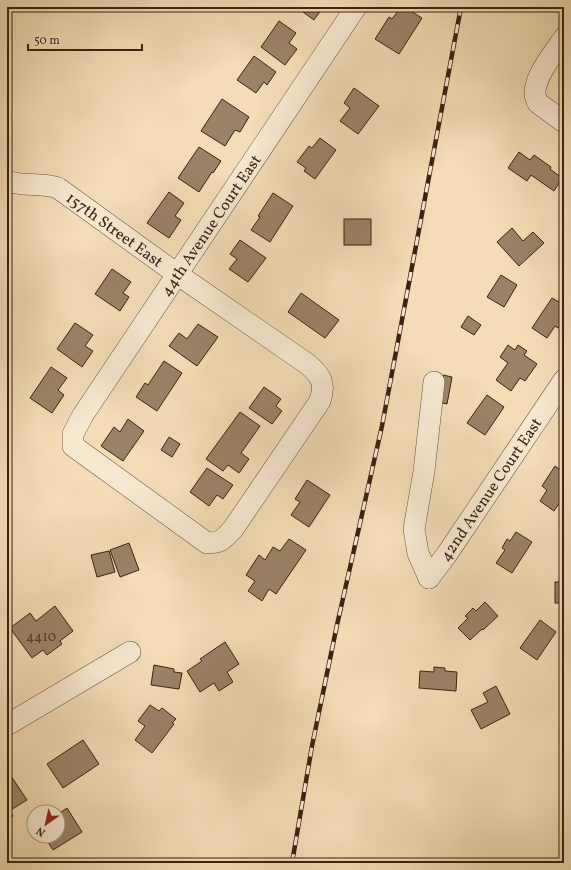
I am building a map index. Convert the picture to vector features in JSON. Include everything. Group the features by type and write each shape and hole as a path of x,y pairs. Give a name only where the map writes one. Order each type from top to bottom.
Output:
{"street":[{"name":"44th Avenue Court East","path":"207,543 73,446 74,434 83,415 356,7"},
{"path":"564,38 541,71 534,93 535,99 538,103 564,122"},
{"name":"157th Street East","path":"7,181 17,184 46,185 58,188 177,274 306,363 320,377 322,382 322,395 320,401 233,529 222,540 216,543 207,543"},
{"name":"42nd Avenue Court East","path":"434,382 424,471 414,529 418,553 429,578 564,380"},
{"path":"7,724 130,652"}],"building":[{"path":"296,7 323,7 314,20"},
{"path":"401,7 404,7 422,18 399,54 375,39 389,17 392,19"},
{"path":"279,21 296,33 289,43 297,49 285,65 261,47"},
{"path":"254,56 276,72 267,85 264,82 256,93 237,80"},
{"path":"354,88 379,106 358,134 340,121 350,108 344,103"},
{"path":"222,99 249,117 240,132 235,130 225,146 201,131"},
{"path":"320,138 336,150 315,179 304,171 306,168 297,162 309,146 312,148"},
{"path":"199,147 221,161 199,192 178,178"},
{"path":"519,152 530,160 534,155 551,167 550,169 562,178 554,191 531,175 527,181 508,168"},
{"path":"169,192 184,203 175,216 181,220 169,238 147,223"},
{"path":"273,193 293,206 270,242 251,230"},
{"path":"344,219 371,219 371,245 344,245"},
{"path":"512,228 523,241 533,232 544,243 519,266 497,242"},
{"path":"240,240 266,258 248,282 229,269 237,259 230,254"},
{"path":"112,269 131,282 123,293 129,297 120,311 95,294"},
{"path":"501,275 517,285 504,307 487,297"},
{"path":"301,293 339,320 325,338 288,312"},
{"path":"552,298 564,305 564,318 558,328 555,326 547,338 532,328"},
{"path":"468,316 481,325 474,335 461,327"},
{"path":"75,323 93,335 85,346 93,351 82,367 57,349"},
{"path":"198,324 218,337 197,366 169,346 179,333 187,339"},
{"path":"508,345 515,350 518,345 527,351 524,355 537,364 525,381 520,378 511,391 496,380 508,363 500,357"},
{"path":"164,361 182,373 157,411 136,397 145,383 148,385"},
{"path":"51,367 67,378 58,390 64,395 52,413 30,398"},
{"path":"443,375 452,377 447,404 438,402"},
{"path":"264,387 281,399 276,406 282,411 272,424 249,408"},
{"path":"487,395 504,407 485,435 467,423"},
{"path":"240,412 260,426 241,453 249,459 239,473 228,465 223,471 206,459"},
{"path":"128,419 144,431 123,461 101,446 114,427 120,432"},
{"path":"169,437 180,444 172,457 161,450"},
{"path":"555,466 564,473 564,496 554,511 540,501 547,490 542,486"},
{"path":"207,468 233,485 223,499 217,495 209,506 190,492"},
{"path":"307,480 330,495 309,527 291,515 300,502 295,499"},
{"path":"516,532 532,542 512,573 496,563 505,550 502,548 507,539 510,541"},
{"path":"289,539 306,550 276,594 269,589 262,601 248,591 255,581 246,575 259,555 265,560 273,547 280,551"},
{"path":"129,543 139,570 120,577 110,550"},
{"path":"109,551 115,572 97,577 91,555"},
{"path":"555,582 564,582 564,603 555,603"},
{"path":"485,602 498,616 470,640 458,628 468,618 465,616 473,608 476,611"},
{"path":"55,606 73,631 60,641 62,644 47,655 43,650 32,658 10,628 30,613 36,621"},
{"path":"540,620 556,632 537,660 520,648"},
{"path":"225,642 239,664 227,672 233,682 219,691 214,683 200,692 187,671 202,661 200,659"},
{"path":"154,665 174,669 174,672 182,673 179,689 151,685"},
{"path":"434,667 445,668 445,671 457,672 456,691 419,688 420,671 434,672"},
{"path":"496,686 510,714 481,729 471,710 488,702 483,693"},
{"path":"150,705 159,711 162,708 176,719 172,723 174,724 152,753 135,740 145,726 138,721"},
{"path":"83,740 99,764 63,788 47,764"},
{"path":"11,776 27,800 9,811 13,816 7,820 7,779"},
{"path":"67,808 82,832 66,842"},
{"path":"49,844 63,844 53,850"}],"railway":[{"path":"292,863 312,746 337,625 382,426 461,7"}]}
